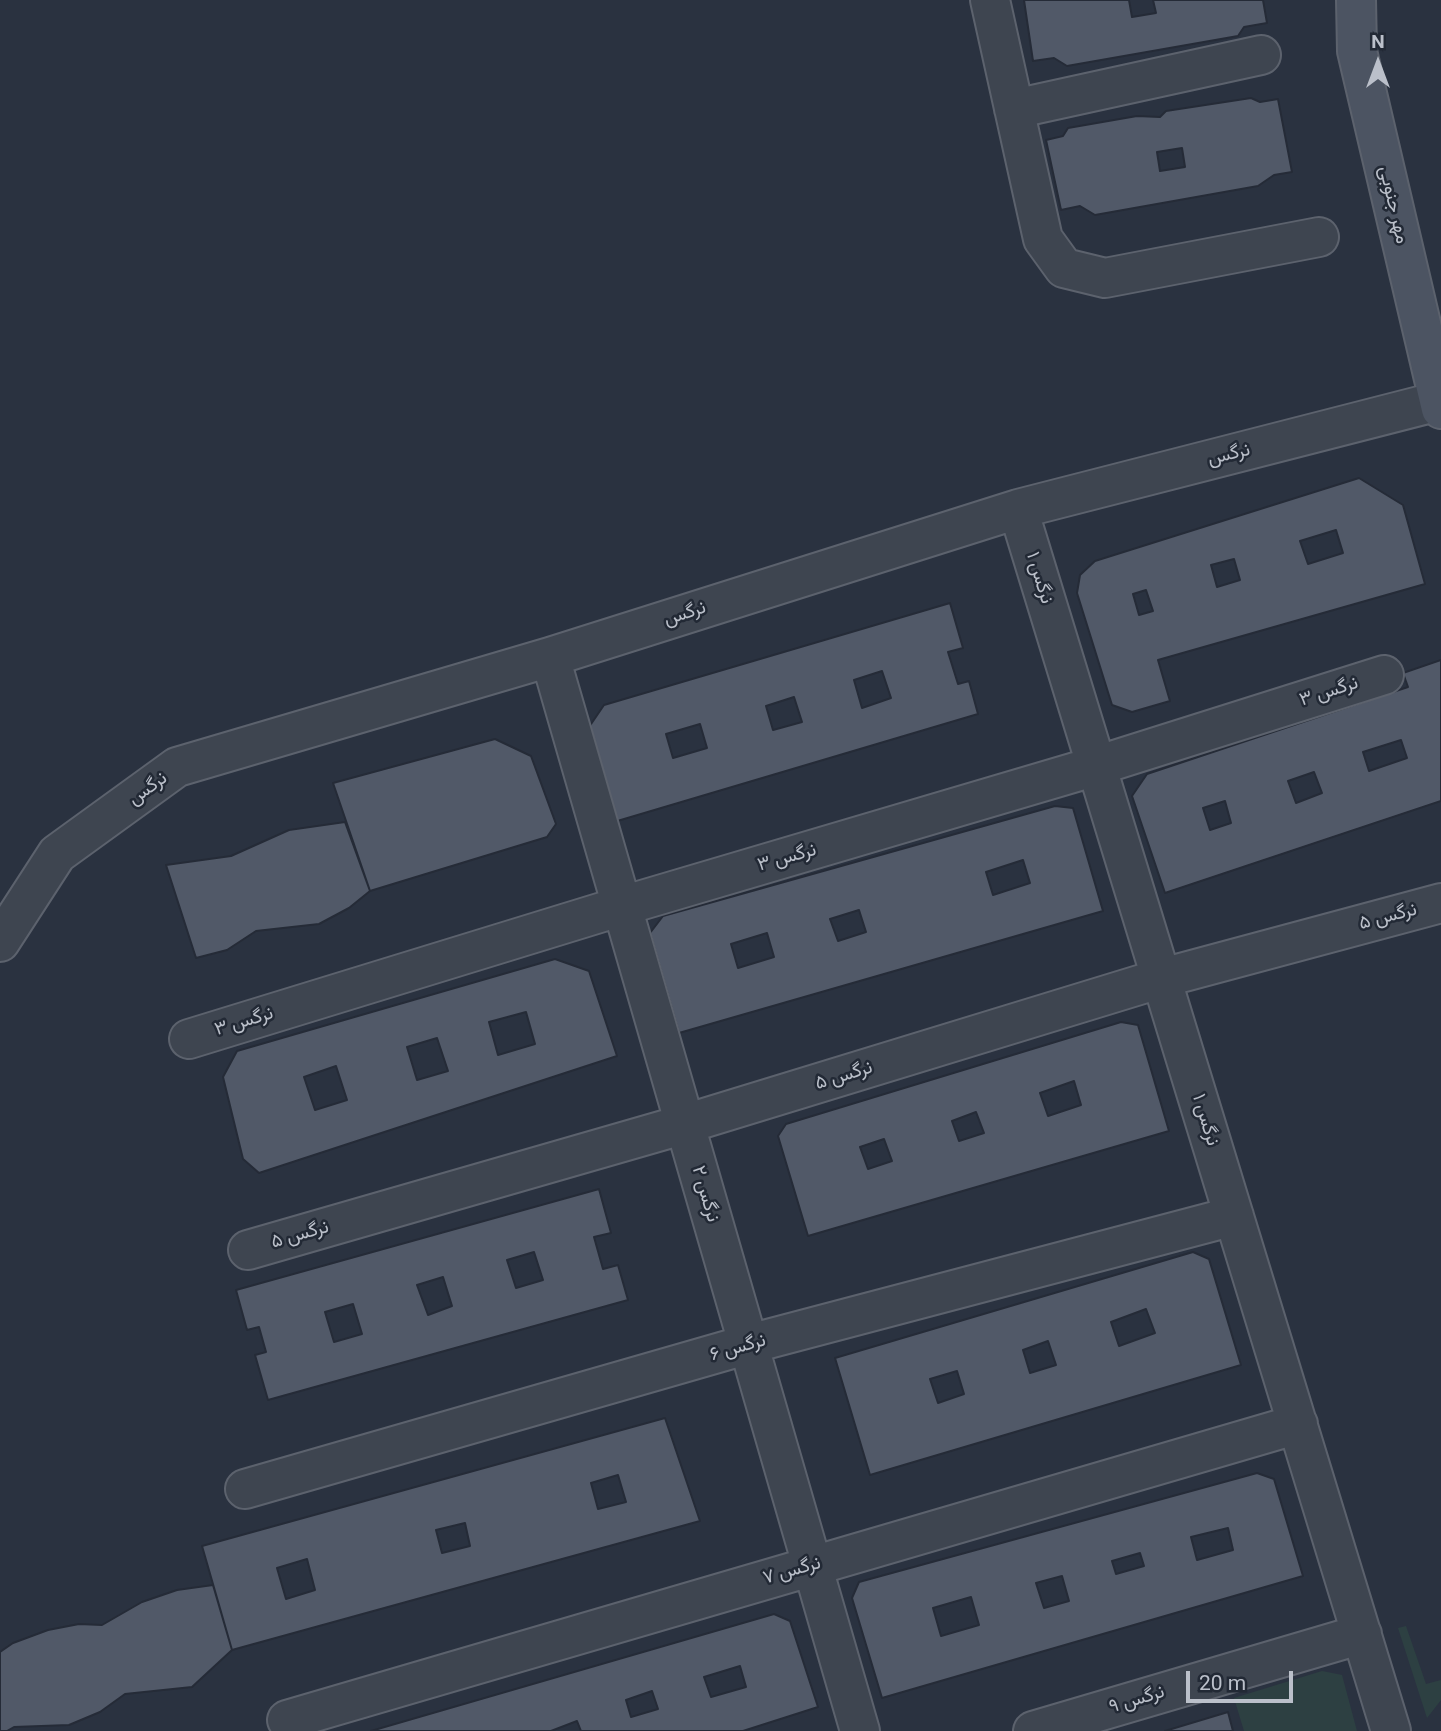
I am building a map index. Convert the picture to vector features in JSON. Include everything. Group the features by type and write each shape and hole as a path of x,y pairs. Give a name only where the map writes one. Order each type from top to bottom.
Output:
{"street":[{"path":"990,0 1043,239 1064,268 1105,278 1320,237"},
{"name":"مهر جنوبی","path":"1356,0 1357,51 1440,405"},
{"path":"1014,109 1261,55"},
{"name":"نرگس","path":"0,942 57,854 177,767 550,657 1018,509 1440,405"},
{"name":"نرگس ۱","path":"1018,509 1391,1731"},
{"name":"نرگس ۲","path":"550,657 860,1731"},
{"name":"نرگس ۳","path":"189,1039 622,906 1096,766 1384,675"},
{"name":"نرگس ۵","path":"248,1250 685,1124 1161,978 1441,903"},
{"name":"نرگس ۶","path":"246,1489 749,1344 1234,1216"},
{"name":"نرگس ۷","path":"287,1720 1298,1424"},
{"name":"نرگس ۹","path":"1033,1731 1362,1634"}],"shaded area":[{"path":"1406,1626 1426,1684 1441,1680 1441,1700 1427,1718 1398,1628"},
{"path":"1322,1671 1342,1675 1357,1731 1244,1731 1234,1698"}],"building":[{"path":"1024,0 1129,0 1132,17 1156,13 1153,0 1263,0 1267,23 1244,27 1238,36 1067,66 1054,58 1033,61"},
{"path":"1251,98 1260,102 1278,99 1292,172 1274,175 1258,186 1095,215 1080,206 1061,210 1046,140 1063,136 1068,128 1137,116 1160,117 1166,111","holes":["1182,148 1185,167 1160,171 1157,152"]},
{"path":"1359,478 1403,505 1425,584 1158,660 1170,701 1132,712 1112,705 1077,593 1080,575 1095,561","holes":["1336,530 1343,553 1308,564 1300,541","1234,559 1240,580 1217,587 1211,565","1146,590 1153,611 1139,615 1133,594"]},
{"path":"950,603 963,648 948,652 958,684 969,681 978,714 614,822 587,730 604,705","holes":["882,671 891,698 862,708 854,680","794,697 802,722 773,730 766,706","700,724 707,748 673,758 666,734"]},
{"path":"1441,660 1441,801 1165,893 1132,796 1147,774 1408,687 1403,673","holes":["1401,740 1407,758 1369,771 1363,752","1314,772 1322,793 1296,803 1288,781","1225,801 1231,823 1210,830 1203,808"]},
{"path":"495,739 531,756 556,824 547,837 370,891 333,783"},
{"path":"1055,806 1073,808 1103,911 679,1033 650,933 663,916","holes":["1023,860 1030,883 993,895 986,872","859,910 866,932 838,941 830,919","767,933 774,957 738,968 731,944"]},
{"path":"345,822 370,891 349,908 319,924 256,931 227,950 196,958 166,865 231,856 289,830"},
{"path":"555,959 589,971 617,1056 259,1173 243,1159 223,1077 237,1051","holes":["526,1012 535,1044 498,1055 489,1022","437,1038 448,1071 417,1080 407,1047","336,1066 347,1100 315,1110 304,1077"]},
{"path":"1121,1022 1138,1025 1169,1131 808,1236 778,1136 786,1124","holes":["1074,1081 1081,1105 1048,1116 1040,1093","976,1112 984,1133 959,1141 952,1121","884,1139 892,1161 868,1169 860,1147"]},
{"path":"599,1189 611,1233 594,1237 603,1269 618,1265 628,1300 268,1400 255,1355 266,1352 259,1327 247,1330 236,1290","holes":["534,1252 543,1280 516,1288 507,1260","443,1277 452,1306 428,1315 417,1285","353,1304 362,1334 334,1342 325,1312"]},
{"path":"1193,1252 1209,1259 1241,1365 870,1475 835,1358","holes":["1146,1309 1155,1333 1119,1346 1111,1322","1048,1341 1056,1365 1030,1373 1023,1350","957,1371 964,1394 938,1403 930,1379"]},
{"path":"665,1418 700,1521 232,1650 202,1546","holes":["618,1475 626,1502 598,1509 591,1483","465,1523 470,1546 442,1553 436,1530","307,1559 315,1590 286,1599 277,1568"]},
{"path":"1257,1473 1274,1479 1303,1576 882,1698 852,1598 859,1582","holes":["1228,1528 1233,1550 1197,1560 1191,1537","1140,1553 1144,1566 1116,1574 1112,1561","1062,1576 1069,1601 1044,1608 1036,1583","971,1597 979,1625 941,1636 933,1608"]},
{"path":"213,1585 232,1650 192,1687 125,1694 100,1712 69,1725 14,1727 0,1731 0,1652 13,1643 48,1630 79,1624 102,1625 142,1602 177,1590"},
{"path":"774,1614 790,1621 818,1707 743,1731 581,1731 577,1721 551,1731 371,1731","holes":["740,1666 746,1687 711,1697 704,1677","652,1691 658,1709 631,1717 626,1700"]},
{"path":"1228,1712 1233,1731 1165,1731"}]}
